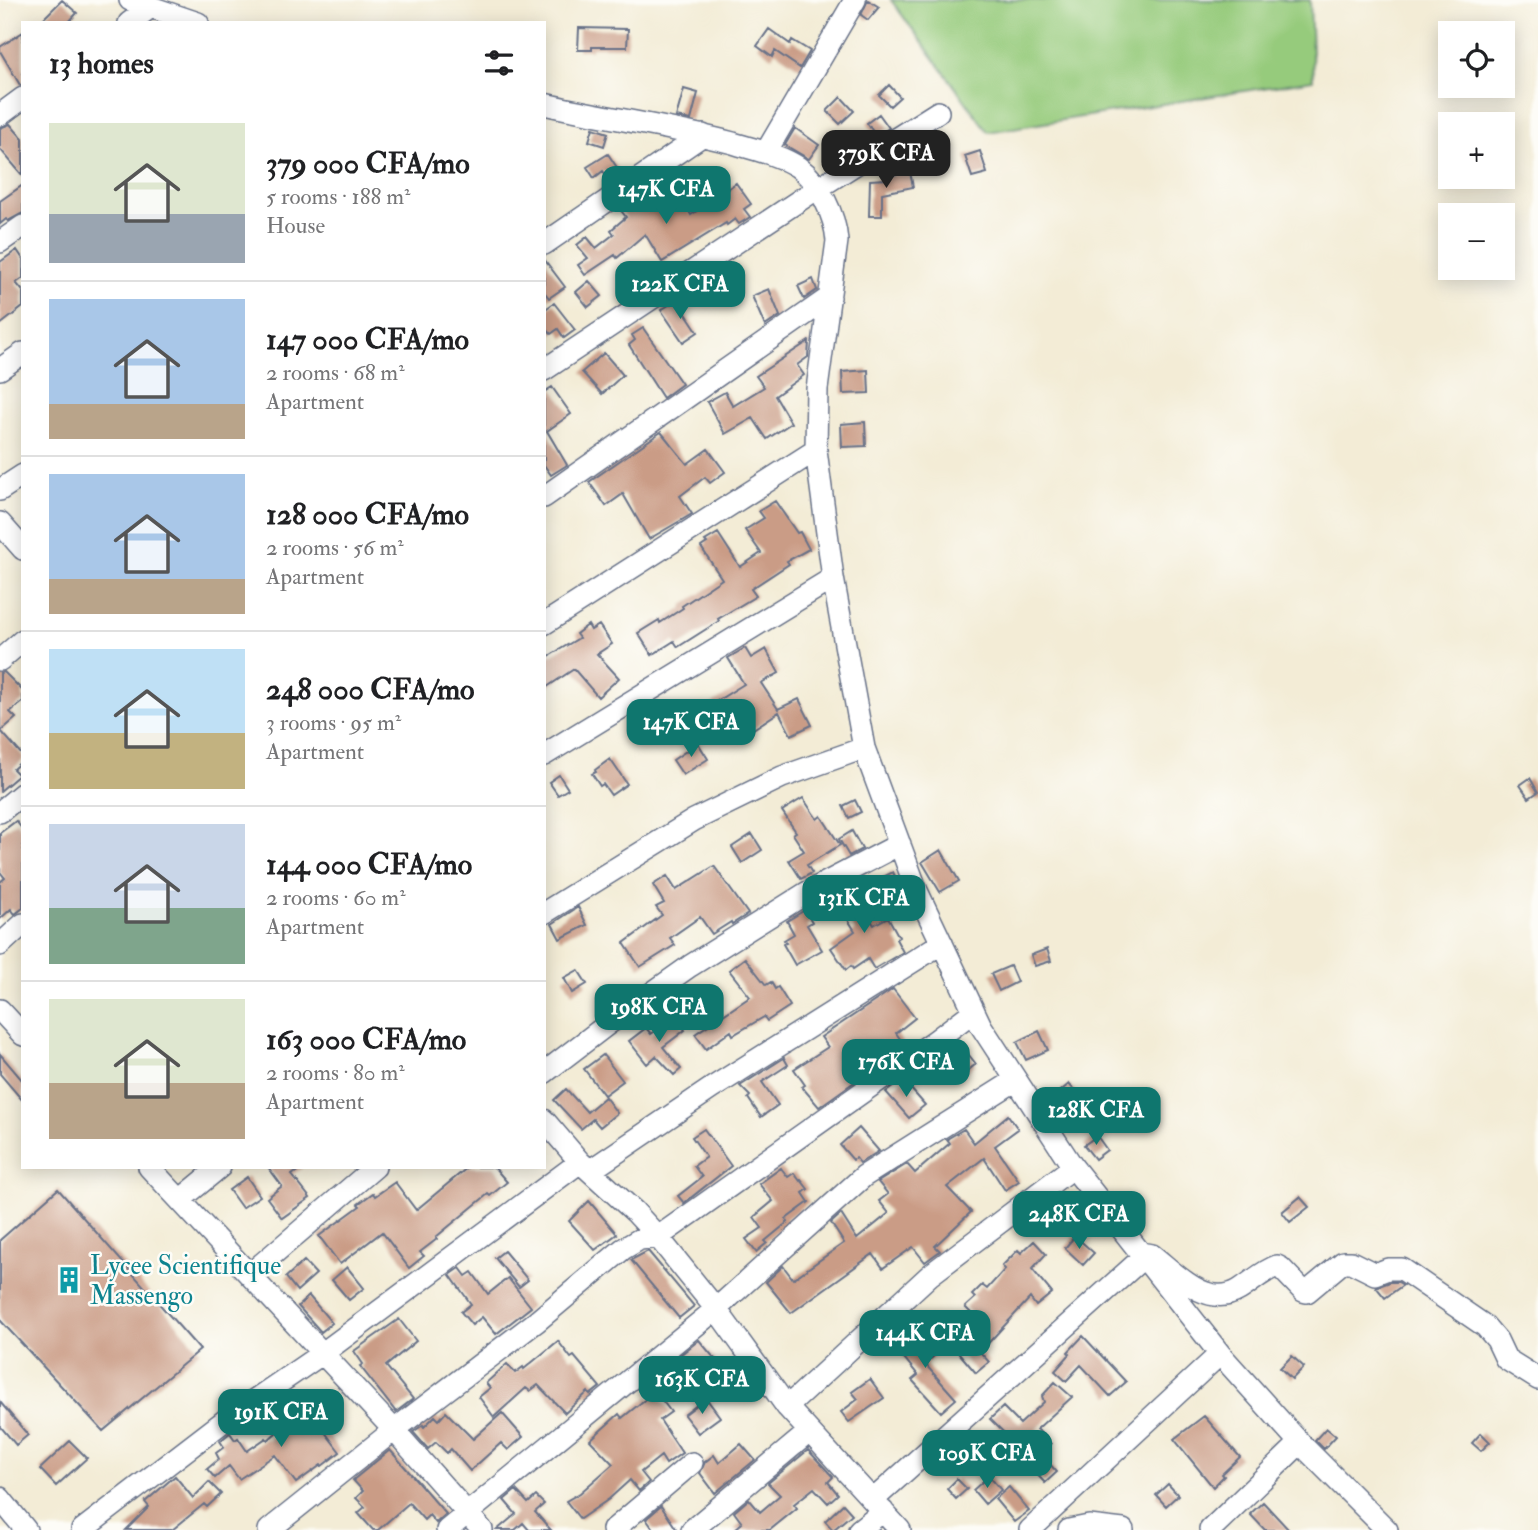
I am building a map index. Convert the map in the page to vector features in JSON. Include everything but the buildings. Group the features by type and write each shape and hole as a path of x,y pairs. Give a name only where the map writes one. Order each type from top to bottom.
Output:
{"street":[{"path":"130,0 192,21"},
{"path":"765,152 855,0"},
{"path":"132,21 151,7"},
{"path":"0,115 21,99"},
{"path":"546,106 703,135 765,152 801,169 818,188 836,231 837,241 817,388 816,450 833,578 864,748 917,891 974,1011 1073,1167 1220,1354 1300,1443 1387,1530"},
{"path":"546,369 818,188 938,112"},
{"path":"546,243 703,135"},
{"path":"0,242 21,227"},
{"path":"546,496 830,297"},
{"path":"0,369 21,354"},
{"path":"546,623 816,450"},
{"path":"0,490 21,476"},
{"path":"0,523 21,547"},
{"path":"546,754 833,578"},
{"path":"0,660 21,642"},
{"path":"546,912 694,820 782,777 864,748"},
{"path":"0,812 21,795"},
{"path":"546,1071 690,966 808,892 900,844"},
{"path":"0,945 21,926"},
{"path":"82,1530 228,1418 586,1166 942,943"},
{"path":"270,1530 394,1430 536,1322 623,1249 640,1239 658,1237 974,1011"},
{"path":"1,1012 21,1033"},
{"path":"447,1530 716,1310 864,1176 1016,1080"},
{"path":"546,1122 658,1237 787,1407 900,1530"},
{"path":"787,1407 930,1275 1073,1167"},
{"path":"151,1169 250,1273 482,1530"},
{"path":"180,1200 218,1169"},
{"path":"250,1273 373,1169"},
{"path":"859,1530 878,1505 1147,1254 1152,1255 1193,1287 1211,1294 1236,1292 1277,1266 1307,1292 1343,1262 1351,1262 1375,1274 1388,1269 1402,1269 1485,1326 1497,1340 1506,1359 1538,1379"},
{"path":"1030,1530 1220,1354"},
{"path":"692,1530 808,1432"},
{"path":"1210,1530 1300,1443"},
{"path":"613,1530 692,1463"},
{"path":"0,1498 26,1530"},
{"path":"1069,1530 1088,1526 1123,1530"}],"green space":[{"path":"891,0 1310,0 1313,80 988,132"}],"place":[{"name":"Lycee Scientifique Massengo","path":"69,1280"}]}
